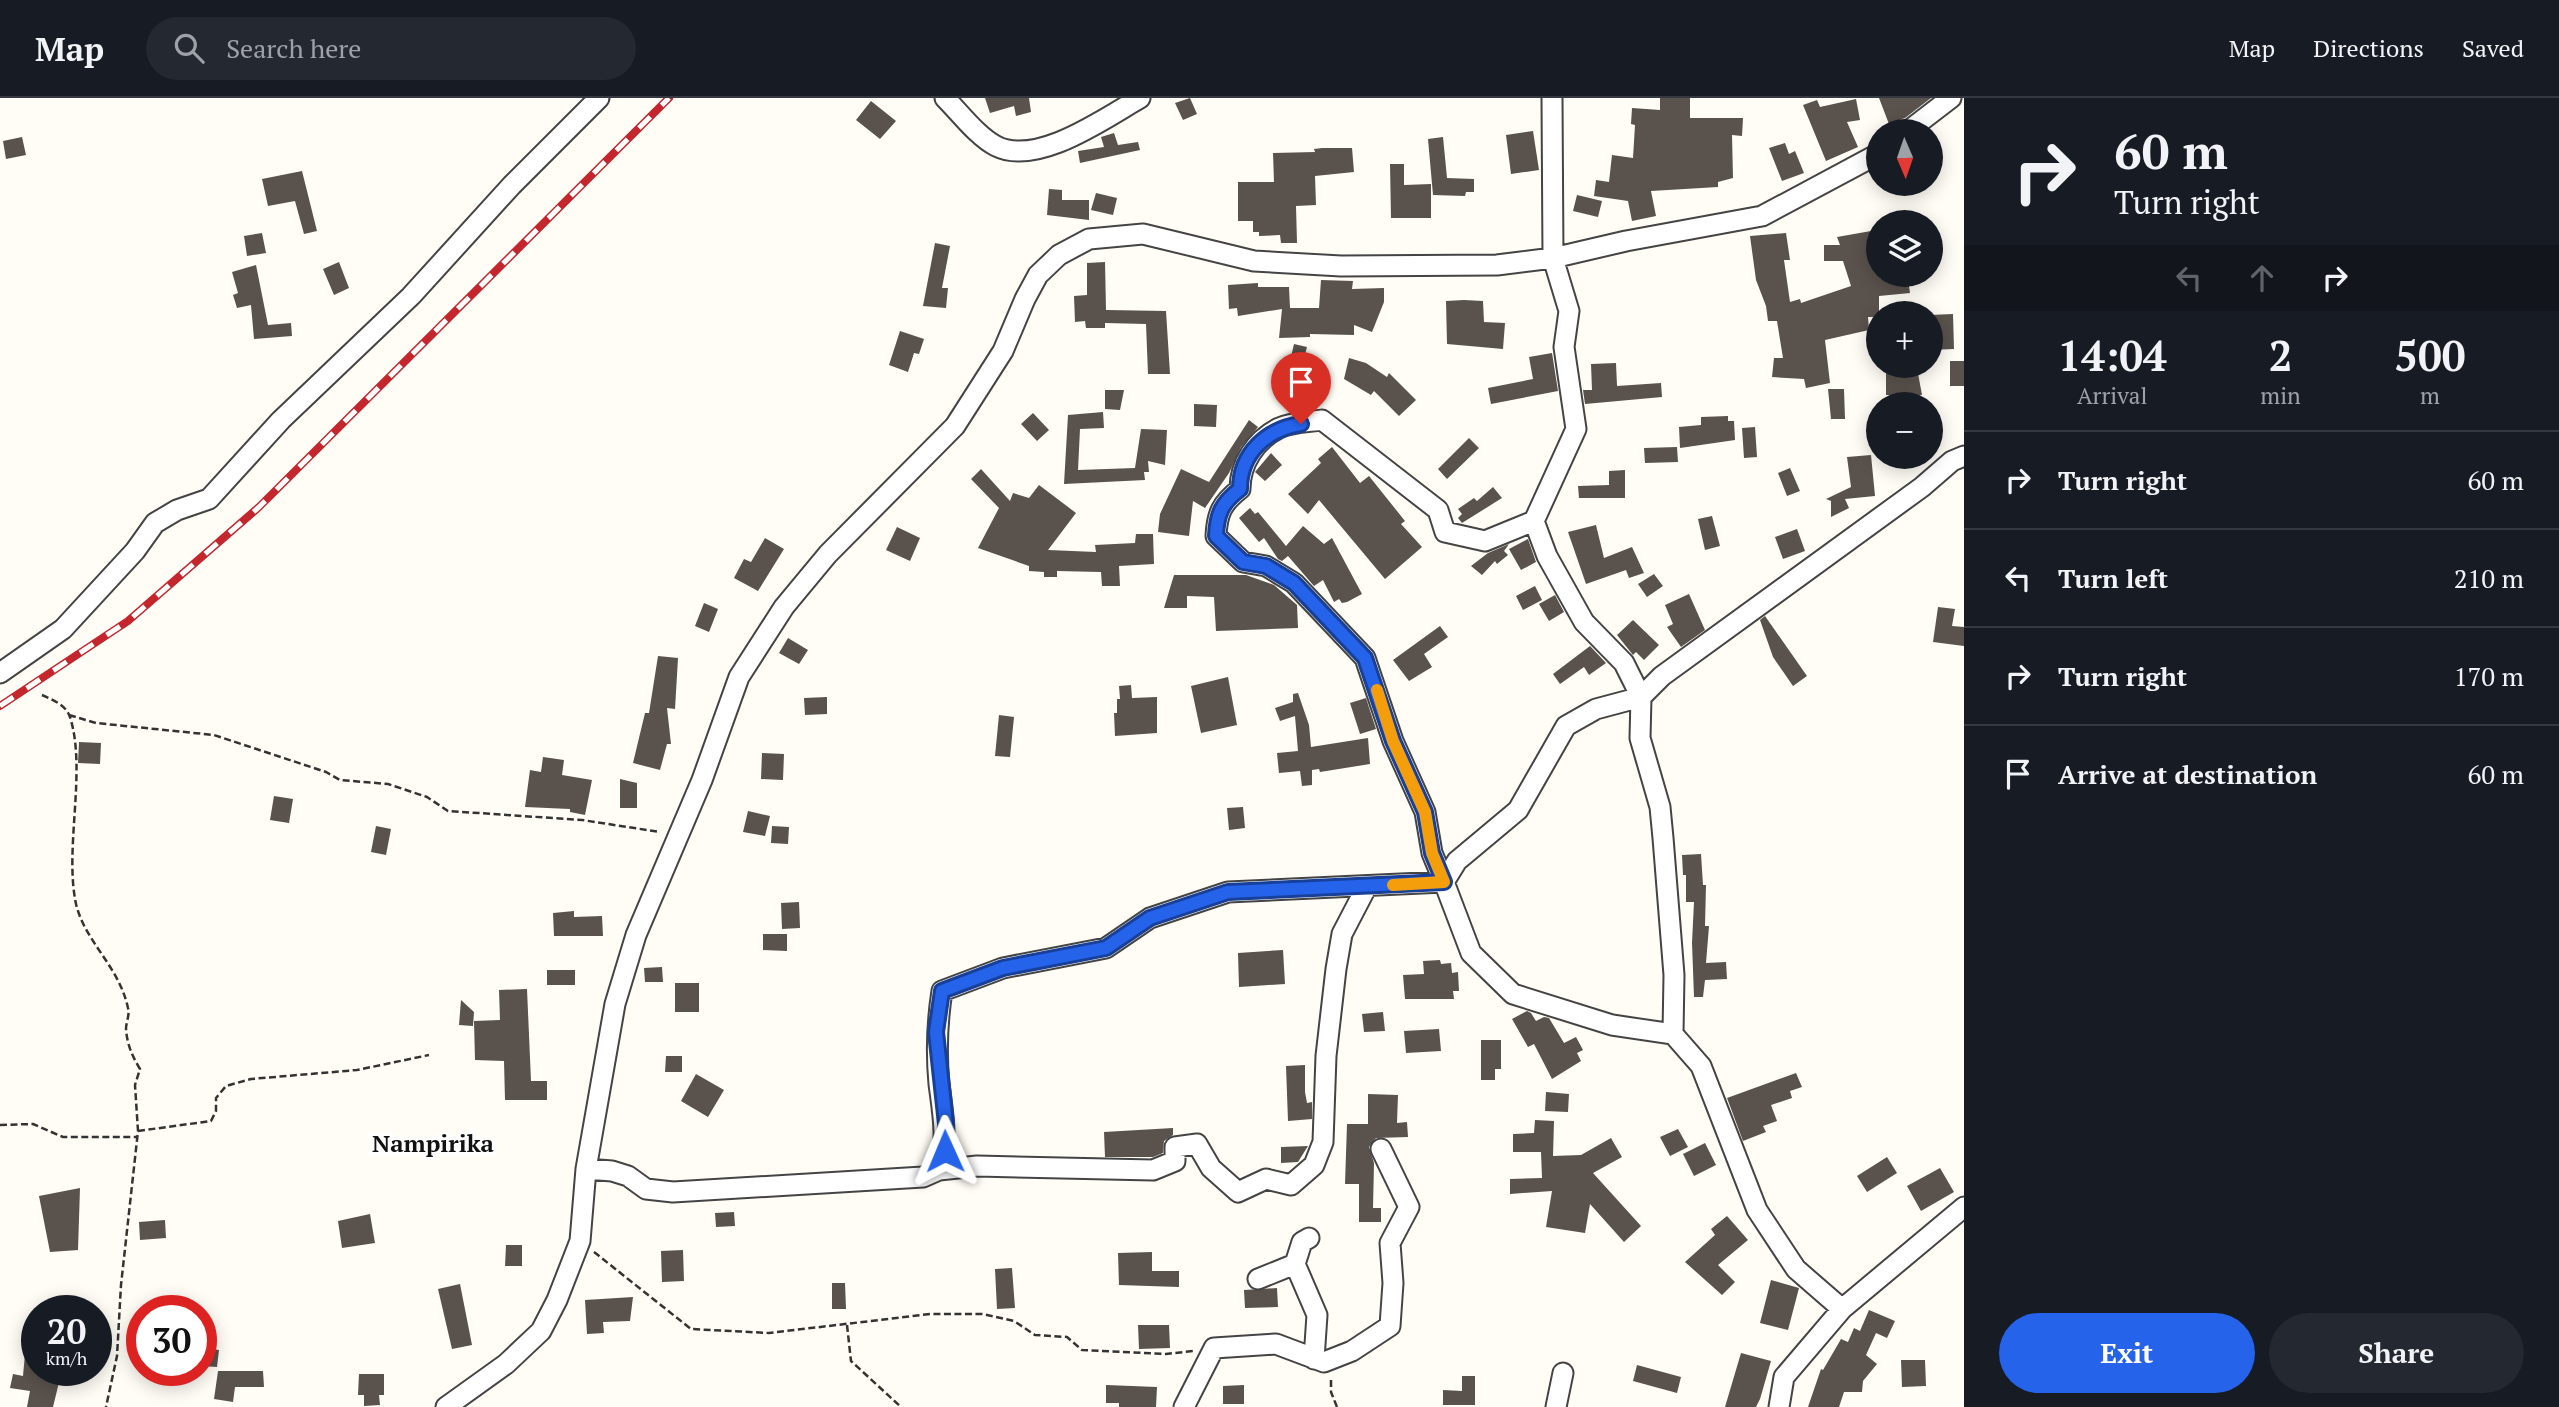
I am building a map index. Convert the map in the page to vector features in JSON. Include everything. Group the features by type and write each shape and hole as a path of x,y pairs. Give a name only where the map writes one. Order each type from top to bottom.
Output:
{"street":[{"path":"0,673 63,629 135,551 155,523 177,510 209,499 281,420 411,296 512,185 599,98"},
{"path":"945,98 994,145 1012,152 1027,152 1072,136 1140,98"},
{"path":"1552,98 1553,258 1569,311 1564,347 1576,429 1534,521 1485,541 1445,532 1438,510 1322,420 1280,427 1256,446 1240,470 1240,489 1226,500 1217,515 1216,536 1243,562 1266,566 1294,583 1365,658 1393,741 1425,812 1432,853 1471,953 1513,994 1612,1026 1673,1034 1702,1066 1757,1210 1796,1269 1842,1309"},
{"path":"1924,119 1951,98"},
{"path":"446,1407 506,1364 541,1331 557,1300 580,1241 586,1169 615,1004 636,935 679,835 739,677 784,607 828,554 955,426 1003,351 1038,275 1059,256 1089,239 1143,234 1254,261 1329,265 1497,265 1553,258 1626,241 1762,216 1866,160"},
{"path":"1444,882 1457,861 1518,810 1566,726 1596,709 1641,697 1662,676 1922,487 1952,461 1964,456"},
{"path":"1534,521 1547,556 1584,622 1625,663 1641,697 1640,738 1660,807 1663,838 1674,975 1673,1034"},
{"path":"939,1170 945,1151 946,1124 936,1032 942,991 1003,968 1106,948 1150,918 1228,892 1444,882"},
{"path":"586,1169 612,1171 628,1176 646,1189 673,1192 923,1177 939,1170 977,1166 1153,1170 1175,1161 1175,1147 1197,1144 1211,1168 1238,1192 1266,1179 1290,1185 1314,1165 1323,1142 1326,1055 1342,934 1367,886"},
{"path":"1184,1407 1214,1348 1276,1344 1323,1359 1352,1351 1390,1326 1390,1243 1409,1208 1381,1149"},
{"path":"1779,1407 1784,1377 1842,1309 1964,1207"},
{"path":"1309,1238 1302,1242 1295,1264 1317,1315 1323,1359"},
{"path":"1258,1279 1295,1264"},
{"path":"1556,1407 1563,1373"}],"path":[{"path":"42,695 57,701 69,715 96,723 214,735 326,772 340,780 388,784 427,797 448,811 582,820 679,835"},
{"path":"69,715 75,765 76,904 89,937 106,956 117,978 129,1011 126,1028 130,1052 140,1069 135,1085 138,1137 121,1285 117,1356 106,1407"},
{"path":"138,1131 211,1121 216,1111 216,1098 226,1086 251,1079 357,1070 429,1055"},
{"path":"0,1125 33,1124 63,1137 138,1137"},
{"path":"580,1241 691,1329 769,1333 930,1314 982,1314 1014,1321 1035,1335 1067,1337 1082,1350 1166,1354 1214,1348"},
{"path":"847,1325 851,1362 901,1407"},
{"path":"1323,1359 1337,1407"}],"building":[{"path":"985,98 1029,98 1031,112 1016,116 1014,106 990,113"},
{"path":"1190,98 1197,114 1183,120 1175,103"},
{"path":"1660,98 1690,98 1690,118 1743,118 1742,136 1732,135 1733,178 1718,182 1718,187 1651,191 1656,216 1632,221 1628,201 1594,196 1596,180 1609,182 1612,155 1633,158 1635,125 1631,124 1632,108 1660,110"},
{"path":"1879,98 1931,98 1905,118 1887,119"},
{"path":"1856,99 1860,120 1847,122 1858,147 1826,161 1803,105 1817,100 1820,107"},
{"path":"871,101 896,121 880,139 856,120"},
{"path":"1533,131 1539,170 1511,174 1506,135"},
{"path":"1114,133 1118,145 1138,142 1140,150 1080,163 1078,151 1104,147 1101,137"},
{"path":"22,137 26,155 6,159 3,141"},
{"path":"1443,137 1447,178 1474,179 1474,192 1466,192 1465,196 1433,195 1428,139"},
{"path":"1785,143 1789,154 1795,151 1804,173 1782,181 1769,148"},
{"path":"1352,148 1354,172 1315,176 1316,205 1296,206 1297,243 1281,243 1280,235 1259,236 1259,232 1253,232 1253,221 1238,221 1238,182 1274,182 1273,153 1315,152 1314,149"},
{"path":"1390,164 1404,164 1404,185 1431,184 1431,218 1391,218"},
{"path":"302,171 317,231 304,234 295,201 268,206 262,179"},
{"path":"1049,189 1062,190 1062,200 1089,200 1089,220 1047,215"},
{"path":"1096,193 1117,198 1113,215 1091,210"},
{"path":"1577,195 1602,201 1598,217 1573,211"},
{"path":"1866,232 1866,287 1909,287 1910,293 1879,296 1879,301 1866,301 1866,331 1825,340 1830,383 1806,388 1804,379 1772,377 1774,358 1783,358 1777,321 1768,321 1766,306 1756,280 1750,236 1786,233 1790,260 1784,260 1790,302 1800,299 1801,303 1851,286 1843,261 1824,261 1824,245 1840,245 1837,237"},
{"path":"262,233 266,253 247,256 244,236"},
{"path":"935,243 950,246 942,288 948,288 946,308 923,306"},
{"path":"339,262 349,288 334,295 323,269"},
{"path":"1105,262 1106,310 1166,311 1170,374 1148,374 1146,324 1105,323 1105,328 1086,328 1085,321 1075,322 1074,296 1087,295 1087,263"},
{"path":"256,265 268,325 291,323 292,336 254,339 251,305 237,308 233,295 238,293 232,272"},
{"path":"1321,280 1353,281 1352,289 1384,288 1384,302 1372,332 1354,325 1354,335 1310,334 1310,337 1279,338 1282,309 1238,316 1237,308 1229,309 1228,285 1258,283 1258,287 1289,287 1290,308 1319,308"},
{"path":"1446,301 1483,301 1484,322 1505,323 1503,349 1447,344"},
{"path":"1943,314 1953,314 1954,349 1943,349"},
{"path":"900,331 924,339 919,354 914,353 908,372 889,365"},
{"path":"1294,344 1307,347 1300,373 1288,370"},
{"path":"1552,353 1558,391 1491,404 1488,388 1533,379 1529,357"},
{"path":"1349,358 1366,363 1387,377 1389,373 1416,400 1399,416 1374,391 1371,395 1344,379"},
{"path":"1950,361 1964,361 1964,386 1950,386"},
{"path":"1616,363 1617,386 1661,383 1662,397 1585,404 1583,390 1592,390 1591,364"},
{"path":"1886,378 1919,378 1921,392 1886,392"},
{"path":"1828,389 1844,389 1845,419 1831,419"},
{"path":"1105,390 1124,390 1120,410 1105,409"},
{"path":"1194,404 1217,405 1216,427 1194,426"},
{"path":"1103,412 1104,428 1080,429 1078,470 1135,468 1141,429 1167,430 1165,465 1148,461 1149,472 1144,472 1145,480 1064,484 1068,415"},
{"path":"1033,413 1049,430 1037,441 1021,424"},
{"path":"1728,416 1728,421 1734,421 1735,440 1680,448 1679,427 1701,425 1701,417"},
{"path":"1249,420 1258,427 1241,447 1229,473 1205,508 1193,501 1189,536 1158,532 1160,514 1181,469 1209,482"},
{"path":"1755,427 1757,457 1744,458 1742,428"},
{"path":"1469,438 1479,448 1447,479 1438,469"},
{"path":"1332,447 1360,483 1369,476 1405,521 1401,524 1422,547 1385,579 1319,500 1308,514 1288,494 1321,463 1318,459"},
{"path":"1677,447 1678,462 1645,463 1644,448"},
{"path":"1271,453 1282,465 1265,481 1255,472"},
{"path":"1866,455 1866,469 1872,469 1875,496 1845,499 1849,508 1831,517 1831,501 1826,499 1851,487 1847,457"},
{"path":"1790,468 1800,491 1787,496 1778,473"},
{"path":"981,469 1010,501 1013,493 1029,498 1039,485 1076,513 1048,550 1096,552 1095,545 1135,543 1136,534 1153,534 1154,564 1119,566 1120,586 1102,586 1101,572 1057,571 1057,577 1044,577 1044,572 1029,571 1029,566 978,548 999,508 971,479"},
{"path":"1625,470 1625,498 1579,498 1578,486 1609,485 1609,471"},
{"path":"1493,487 1502,498 1462,523 1458,518 1462,514 1458,509 1474,498 1477,501"},
{"path":"1250,508 1255,514 1258,512 1286,546 1303,526 1324,544 1332,538 1362,594 1347,602 1342,603 1339,599 1334,602 1323,580 1314,586 1288,556 1282,561 1278,559 1264,538 1259,542 1239,518"},
{"path":"1712,516 1720,546 1705,550 1698,519"},
{"path":"1596,525 1604,558 1632,547 1644,573 1629,578 1626,570 1586,584 1568,532"},
{"path":"897,527 920,538 910,561 886,550"},
{"path":"1797,529 1805,551 1783,559 1775,537"},
{"path":"765,538 784,549 758,591 734,578 744,559 751,562"},
{"path":"1528,539 1536,562 1521,570 1509,549"},
{"path":"1509,544 1504,551 1508,555 1497,564 1495,561 1482,575 1471,566 1488,553"},
{"path":"1654,574 1663,586 1647,597 1638,584"},
{"path":"1174,575 1246,575 1274,585 1297,605 1298,628 1216,631 1214,597 1187,596 1187,608 1164,608"},
{"path":"1535,586 1542,600 1523,610 1516,596"},
{"path":"1689,594 1705,630 1681,647 1667,627 1673,624 1665,605"},
{"path":"1555,595 1564,612 1549,621 1539,604"},
{"path":"704,603 718,609 709,632 695,626"},
{"path":"1938,607 1955,609 1952,626 1964,627 1964,646 1933,642"},
{"path":"1765,616 1807,676 1793,686 1773,657 1760,620"},
{"path":"1633,620 1659,645 1644,660 1636,652 1633,655 1617,635"},
{"path":"1440,626 1448,637 1424,654 1432,667 1409,681 1393,660"},
{"path":"788,638 808,650 799,664 779,653"},
{"path":"1590,646 1606,663 1589,675 1584,667 1560,684 1553,674"},
{"path":"658,656 678,658 675,709 667,708 671,744 667,744 660,770 633,763 645,713 649,713"},
{"path":"1228,677 1237,725 1201,733 1191,686"},
{"path":"1131,685 1132,698 1157,697 1157,733 1115,736 1114,713 1117,713 1117,699 1120,699 1119,686"},
{"path":"1298,693 1309,725 1311,747 1368,738 1370,764 1320,772 1319,769 1312,770 1312,785 1302,786 1300,771 1279,773 1277,753 1298,751 1295,716 1280,721 1275,708 1293,702 1293,694"},
{"path":"827,697 827,714 805,715 804,698"},
{"path":"1366,698 1376,729 1360,734 1350,703"},
{"path":"999,715 1014,717 1010,757 995,756"},
{"path":"79,742 101,743 100,764 78,763"},
{"path":"762,753 784,754 783,780 761,779"},
{"path":"543,757 564,760 562,775 592,780 585,815 570,812 570,809 525,807 530,770 541,772"},
{"path":"620,779 637,783 637,808 620,808"},
{"path":"274,796 293,799 289,823 270,820"},
{"path":"1243,807 1245,828 1229,830 1227,808"},
{"path":"748,811 770,816 765,836 743,832"},
{"path":"376,826 391,829 386,855 371,852"},
{"path":"772,826 789,827 788,844 771,843"},
{"path":"1701,854 1703,885 1706,885 1705,926 1709,926 1706,963 1726,962 1727,979 1705,980 1703,997 1694,997 1694,902 1686,902 1686,875 1683,875 1682,855"},
{"path":"799,902 800,928 782,929 781,903"},
{"path":"574,911 574,917 602,916 603,936 554,936 553,913"},
{"path":"763,934 787,934 787,951 763,950"},
{"path":"1283,950 1285,984 1239,987 1238,953"},
{"path":"1440,960 1441,964 1451,963 1452,973 1458,972 1459,991 1453,991 1454,999 1405,999 1403,975 1424,974 1423,961"},
{"path":"662,967 663,982 645,982 644,968"},
{"path":"547,970 575,970 575,985 547,985"},
{"path":"675,983 699,983 699,1012 675,1012"},
{"path":"527,989 531,1081 547,1081 547,1100 505,1100 504,1061 475,1060 474,1021 500,1020 499,990"},
{"path":"461,1000 474,1012 473,1026 459,1025"},
{"path":"1527,1011 1536,1021 1549,1018 1564,1043 1576,1037 1583,1050 1577,1053 1581,1061 1552,1079 1534,1044 1528,1047 1512,1019"},
{"path":"1383,1012 1385,1031 1364,1032 1362,1014"},
{"path":"1439,1029 1441,1051 1406,1053 1404,1031"},
{"path":"1481,1040 1501,1040 1501,1069 1495,1069 1495,1080 1481,1080"},
{"path":"666,1056 682,1056 682,1072 665,1072"},
{"path":"1305,1065 1305,1092 1307,1103 1312,1102 1312,1119 1288,1121 1286,1066"},
{"path":"1796,1073 1802,1087 1790,1091 1792,1098 1771,1105 1777,1121 1763,1126 1766,1132 1743,1141 1727,1098"},
{"path":"696,1074 724,1090 708,1117 681,1101"},
{"path":"1546,1092 1569,1094 1568,1112 1545,1111"},
{"path":"1368,1094 1398,1095 1397,1123 1407,1122 1408,1137 1376,1138 1369,1147 1374,1163 1373,1208 1381,1208 1381,1222 1359,1222 1359,1184 1345,1184 1347,1124 1368,1124"},
{"path":"1535,1120 1554,1121 1553,1156 1581,1155 1611,1138 1622,1157 1593,1173 1641,1226 1624,1242 1590,1204 1585,1233 1546,1227 1552,1191 1510,1194 1510,1179 1542,1178 1541,1152 1513,1152 1513,1134 1534,1133"},
{"path":"1173,1128 1173,1135 1164,1141 1163,1153 1153,1157 1105,1157 1104,1132"},
{"path":"1678,1129 1688,1147 1670,1156 1660,1137"},
{"path":"1705,1143 1716,1165 1694,1176 1683,1154"},
{"path":"1308,1146 1298,1162 1281,1163 1281,1147"},
{"path":"1887,1157 1897,1173 1867,1192 1857,1176"},
{"path":"1940,1168 1954,1192 1921,1211 1907,1186"},
{"path":"80,1188 78,1250 50,1252 39,1196"},
{"path":"734,1212 735,1226 716,1227 715,1213"},
{"path":"370,1214 375,1243 342,1248 338,1221"},
{"path":"1727,1216 1748,1240 1718,1265 1735,1282 1722,1295 1685,1262 1715,1235 1711,1229"},
{"path":"165,1220 166,1238 140,1240 139,1222"},
{"path":"506,1245 522,1245 522,1266 505,1266"},
{"path":"683,1250 684,1281 662,1282 661,1251"},
{"path":"1152,1252 1152,1271 1179,1271 1179,1287 1119,1285 1118,1253"},
{"path":"1012,1268 1015,1308 997,1309 995,1269"},
{"path":"1771,1280 1799,1288 1788,1330 1760,1323"},
{"path":"832,1283 845,1283 846,1309 832,1309"},
{"path":"460,1284 472,1345 452,1349 438,1289"},
{"path":"1277,1288 1278,1307 1245,1308 1244,1290"},
{"path":"633,1297 630,1321 603,1322 604,1333 587,1334 585,1300"},
{"path":"1869,1310 1895,1321 1887,1338 1876,1333 1866,1355 1877,1364 1863,1381 1862,1392 1844,1392 1839,1407 1808,1407 1821,1369 1823,1370 1841,1339 1848,1342 1854,1328 1860,1331"},
{"path":"1138,1325 1169,1325 1170,1348 1139,1349"},
{"path":"1741,1353 1771,1361 1760,1399 1756,1407 1725,1407"},
{"path":"1901,1360 1925,1360 1926,1386 1902,1387"},
{"path":"1637,1365 1681,1377 1677,1393 1633,1381"},
{"path":"218,1371 263,1371 264,1387 235,1387 233,1402 214,1399"},
{"path":"13,1374 21,1376 21,1386 58,1386 53,1407 27,1407 30,1391 10,1388"},
{"path":"359,1374 384,1374 384,1395 379,1395 380,1405 364,1406 364,1395 358,1395"},
{"path":"1462,1376 1475,1376 1475,1405 1443,1405 1443,1390 1462,1391"},
{"path":"1106,1385 1157,1387 1156,1407 1119,1407 1119,1403 1106,1403"},
{"path":"1244,1385 1244,1404 1223,1404 1223,1386"}],"railway":[{"path":"0,706 128,621 259,507 669,98"}],"slow traffic":[{"path":"1377,690 1393,741 1425,812 1432,853 1444,882 1393,885"}],"district":[{"name":"Nampirika","path":"433,1144"}],"route":[{"path":"945,1151 946,1124 939,1084 936,1032 942,991 1003,968 1106,948 1150,918 1228,892 1444,882 1432,853 1425,812 1393,741 1365,658 1294,583 1266,566 1243,562 1216,536 1217,515 1226,500 1240,489 1240,470 1256,446 1280,427 1301,424"}]}
